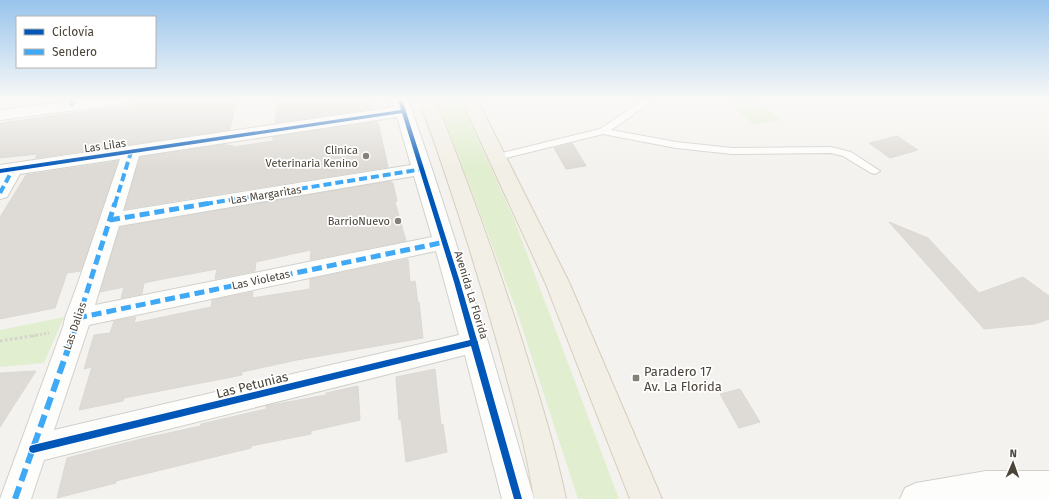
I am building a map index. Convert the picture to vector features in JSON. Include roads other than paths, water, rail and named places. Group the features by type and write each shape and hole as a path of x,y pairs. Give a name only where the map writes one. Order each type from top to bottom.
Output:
{"main road":[{"name":"Avenida La Florida","path":"436,122 455,172 482,252 537,437 550,499"},
{"path":"481,122 557,282 585,347 646,499"}],"street":[{"name":"Las Lilas","path":"6,170 131,152 302,122"},
{"name":"Avenida La Florida","path":"408,122 475,342 518,499"},
{"name":"Las Dalias","path":"15,499 76,323 131,152"},
{"name":"Las Margaritas","path":"110,220 423,169"},
{"path":"0,193 6,170"},
{"name":"Las Violetas","path":"76,323 445,242"},
{"name":"Las Petunias","path":"33,449 475,342"},
{"path":"916,499 986,486 1049,486"}],"lane":[{"path":"498,157 603,131 616,122"},
{"path":"603,131 676,145 732,151 832,150 846,154 874,171"}],"place":[{"name":"Clinica Veterinaria Kenino","path":"366,156"},
{"name":"BarrioNuevo","path":"398,221"},
{"name":"Paradero 17 Av. La Florida","path":"636,378"}]}
